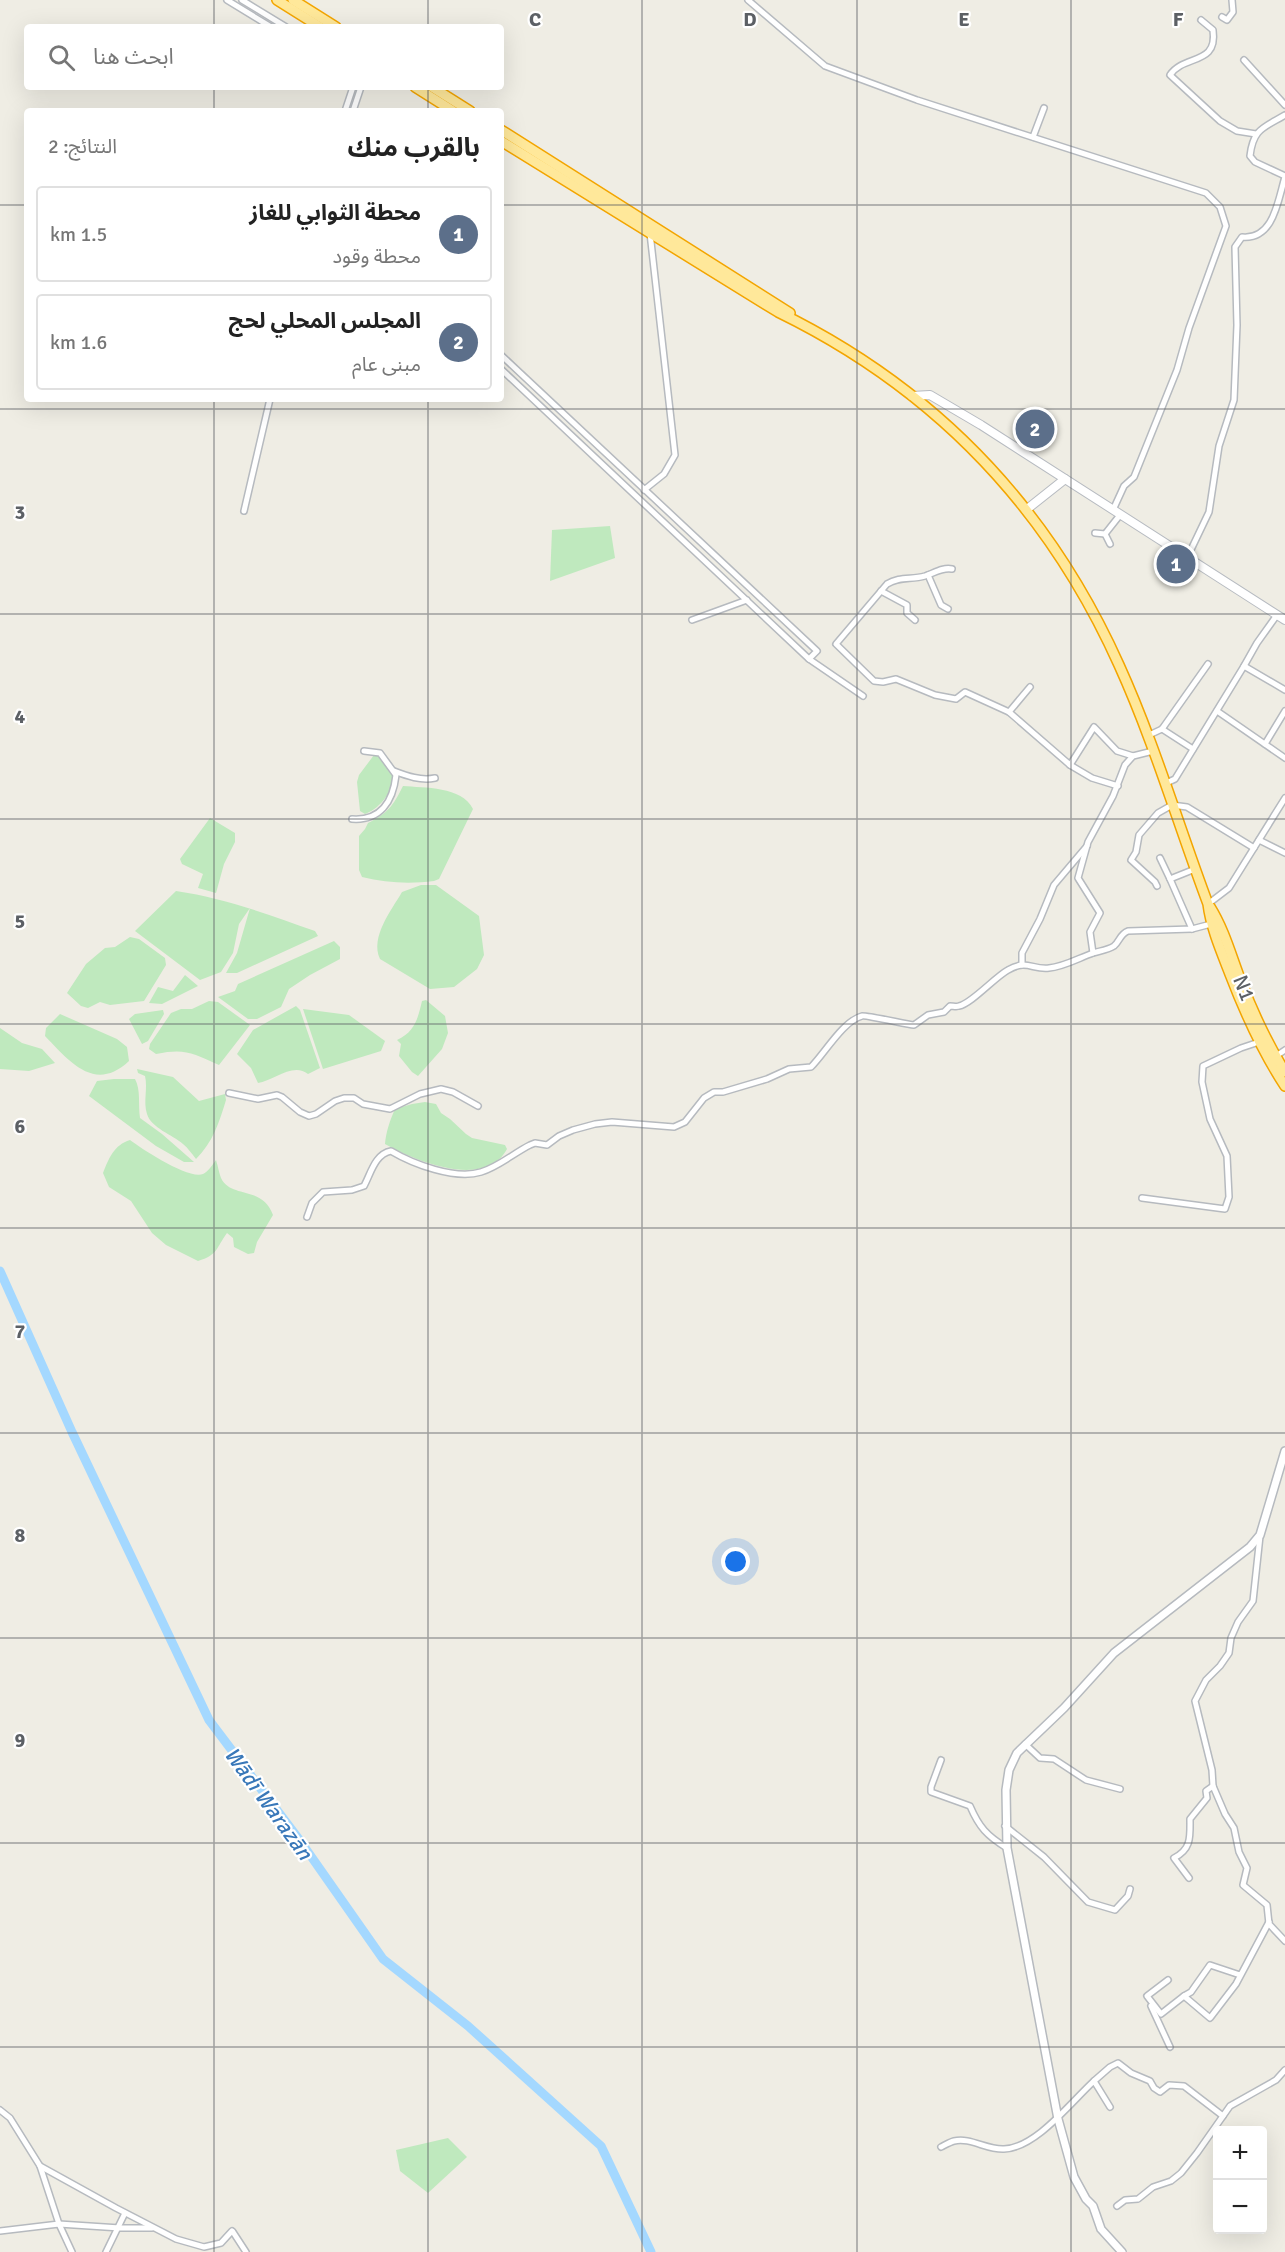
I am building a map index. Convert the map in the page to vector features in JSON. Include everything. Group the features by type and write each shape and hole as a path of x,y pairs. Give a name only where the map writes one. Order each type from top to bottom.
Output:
{"highway":[{"path":"277,0 315,24"},
{"path":"293,0 331,24"},
{"path":"420,90 448,108"},
{"path":"437,90 465,108"},
{"name":"N1","path":"504,132 782,306 809,327 912,396 981,457 1026,510 1071,574 1119,664 1208,904 1218,920 1248,998 1285,1072"},
{"name":"N1","path":"504,143 778,312 809,327"},
{"name":"N1","path":"1208,904 1211,924 1240,1001 1259,1042 1285,1086"}],"main road":[{"path":"912,396 930,395 1285,620"},
{"path":"1026,510 1065,479"}],"street":[{"path":"226,0 266,24"},
{"path":"242,0 281,24"},
{"path":"748,0 825,66 917,100 1206,193 1220,207 1226,226 1189,328 1177,370 1134,477 1124,486 1116,512 1105,534"},
{"path":"1222,16 1227,20 1233,12 1232,0"},
{"path":"1201,20 1213,30 1214,41 1210,50 1203,57 1175,68 1170,75 1220,121 1237,131 1257,134"},
{"path":"1244,60 1285,105"},
{"path":"346,108 351,90"},
{"path":"354,108 360,90"},
{"path":"1033,137 1044,108"},
{"path":"1187,558 1209,512 1219,446 1234,400 1237,325 1234,247 1242,237 1260,234 1268,227 1274,215 1285,176 1255,162 1250,156 1252,141 1261,127 1285,115"},
{"path":"645,490 664,474 675,455 650,233"},
{"path":"504,359 817,651 809,659"},
{"path":"504,372 809,659 863,696"},
{"path":"244,512 269,402"},
{"path":"1095,533 1105,534"},
{"path":"1105,534 1110,544"},
{"path":"952,569 945,567 914,579 897,578 887,584 836,644 874,681 883,682 896,679 935,695 956,699 965,692 1009,712 1070,765 1092,778 1118,786"},
{"path":"928,575 941,605 948,609"},
{"path":"881,591 907,605 907,613 915,620"},
{"path":"692,620 747,600"},
{"path":"1164,784 1175,779 1257,643 1277,615"},
{"path":"1147,736 1162,729 1209,664"},
{"path":"1244,666 1285,690"},
{"path":"1009,712 1030,687"},
{"path":"1217,711 1285,758"},
{"path":"1265,744 1285,711"},
{"path":"1070,765 1094,727 1117,751 1133,756 1153,751"},
{"path":"1162,729 1193,749"},
{"path":"352,819 364,820 375,816 384,807 395,783 394,771 380,753 364,751"},
{"path":"1093,952 1090,932 1100,913 1078,878 1093,832 1118,786 1125,765 1133,756"},
{"path":"394,771 412,777 435,778"},
{"path":"1208,904 1229,888 1285,798"},
{"path":"1157,886 1131,860 1136,852 1139,836 1158,813 1172,805 1187,807 1254,848"},
{"path":"1259,840 1285,853"},
{"path":"1022,965 1022,953 1040,920 1054,885 1078,854 1089,844"},
{"path":"1160,858 1192,929"},
{"path":"1170,879 1195,869"},
{"path":"308,1217 310,1205 323,1192 352,1190 364,1185 375,1162 385,1152 391,1151 410,1162 451,1173 478,1173 530,1145 535,1143 547,1145 566,1133 595,1124 612,1122 674,1127 685,1122 704,1098 714,1092 723,1092 766,1079 789,1069 811,1067 853,1021 864,1016 914,1025 928,1015 944,1011 950,1006 958,1007 967,1002 993,979 1011,968 1029,964 1047,969 1056,967 1093,952 1112,948 1117,944 1122,933 1128,931 1192,929 1211,924"},
{"path":"1142,1198 1225,1209 1229,1197 1227,1156 1210,1119 1202,1082 1203,1066 1259,1042"},
{"path":"1276,1056 1285,1050"},
{"path":"229,1093 258,1099 277,1095 309,1116 344,1098 354,1098 363,1104 390,1109 420,1094 441,1089 459,1095 478,1106"},
{"path":"1285,1451 1260,1536 1253,1601 1238,1622 1228,1653 1220,1666 1206,1680 1195,1701 1212,1770 1213,1786 1234,1828 1239,1852 1247,1868 1243,1885 1267,1905 1269,1923 1285,1941"},
{"path":"1122,2252 1101,2229 1093,2206 1086,2199 1074,2177 1058,2119 1007,1848 1005,1826 1009,1770 1017,1753 1025,1744 1064,1708 1114,1653 1250,1547 1260,1536"},
{"path":"1025,1744 1040,1758 1054,1759 1086,1780 1120,1788"},
{"path":"941,1760 931,1792 970,1806 979,1825 993,1840 1007,1848"},
{"path":"1189,1878 1174,1858 1187,1848 1192,1837 1190,1819 1207,1798 1206,1791 1213,1786"},
{"path":"1005,1826 1044,1857 1088,1902 1115,1910 1128,1896 1130,1889"},
{"path":"1184,1996 1210,2018 1230,1994 1269,1923"},
{"path":"1148,1999 1161,2014 1191,1992 1210,1965 1240,1975"},
{"path":"1168,1980 1147,1996 1170,2047"},
{"path":"941,2147 954,2140 1006,2150 1044,2132 1048,2124 1058,2119 1094,2081 1118,2062 1131,2073 1150,2081 1160,2092 1169,2085 1184,2086 1223,2116"},
{"path":"1117,2206 1125,2200 1138,2199 1153,2187 1171,2181 1181,2173 1230,2106 1276,2080 1285,2070"},
{"path":"1094,2081 1110,2107"},
{"path":"0,2110 10,2118 40,2166 59,2224 72,2252"},
{"path":"40,2166 176,2239 204,2247 221,2243 232,2231 246,2252"},
{"path":"106,2252 125,2213"},
{"path":"0,2230 59,2224 154,2228"}],"green space":[{"path":"610,526 615,558 550,581 552,530"},
{"path":"374,755 377,755 390,768 393,779 389,792 381,803 365,814 360,811 357,782 359,775"},
{"path":"403,786 452,792 468,801 473,809 439,879 434,881 407,883 380,881 362,877 359,870 359,836 368,823 389,808"},
{"path":"210,818 235,833 235,842 224,864 216,893 198,888 203,874 182,864 180,859"},
{"path":"421,885 436,885 479,916 484,955 477,969 454,987 430,989 380,959 378,942 383,924 402,892"},
{"path":"176,891 250,909 239,924 233,953 221,972 200,980 135,931"},
{"path":"250,909 315,931 318,936 237,973 226,973 237,953"},
{"path":"130,937 139,939 165,958 166,965 144,1001 110,1005 100,1002 88,1008 81,1006 67,993 86,964 105,948 115,947"},
{"path":"334,941 340,947 340,959 289,989 281,1007 257,1019 248,1019 218,997 235,991 238,984"},
{"path":"185,975 198,986 162,1004 149,1003 158,987 173,991"},
{"path":"426,1000 445,1016 448,1033 442,1049 418,1076 399,1056 401,1044 397,1040 412,1029 422,1001"},
{"path":"209,1001 218,1002 250,1025 219,1065 188,1053 156,1054 149,1049 171,1013 181,1009 192,1009"},
{"path":"296,1006 300,1010 320,1068 308,1074 296,1070 290,1071 258,1083 251,1068 237,1054 253,1030"},
{"path":"303,1009 349,1015 385,1041 381,1051 323,1069"},
{"path":"163,1010 164,1014 148,1041 142,1044 129,1019 135,1014"},
{"path":"60,1014 117,1039 127,1047 129,1061 117,1070 105,1074 94,1074 74,1064 45,1036 46,1028"},
{"path":"0,1028 22,1043 42,1049 55,1063 29,1071 0,1069"},
{"path":"137,1069 173,1077 199,1101 225,1094 226,1100 215,1132 196,1159 183,1144 149,1119 145,1100 145,1076 138,1073"},
{"path":"135,1079 139,1092 140,1118 194,1162 184,1162 156,1146 89,1096 97,1081"},
{"path":"425,1102 436,1104 441,1113 472,1138 505,1145 507,1149 497,1161 483,1168 467,1170 431,1164 385,1144 388,1126 395,1109"},
{"path":"130,1140 166,1163 196,1175 205,1173 216,1160 221,1178 226,1184 262,1200 273,1215 257,1242 254,1253 248,1254 234,1247 233,1238 227,1233 213,1253 198,1261 166,1245 152,1233 131,1201 109,1187 103,1173 116,1149"},
{"path":"448,2138 467,2157 428,2193 400,2171 396,2150"}],"waterway":[{"name":"Wādī Warazān","path":"0,1271 72,1432 209,1720 301,1842 383,1959 468,2026 601,2146 651,2252"}],"place":[{"name":"المجلس المحلي لحج","path":"1035,429"},
{"name":"محطة الثوابي للغاز","path":"1176,564"}]}
